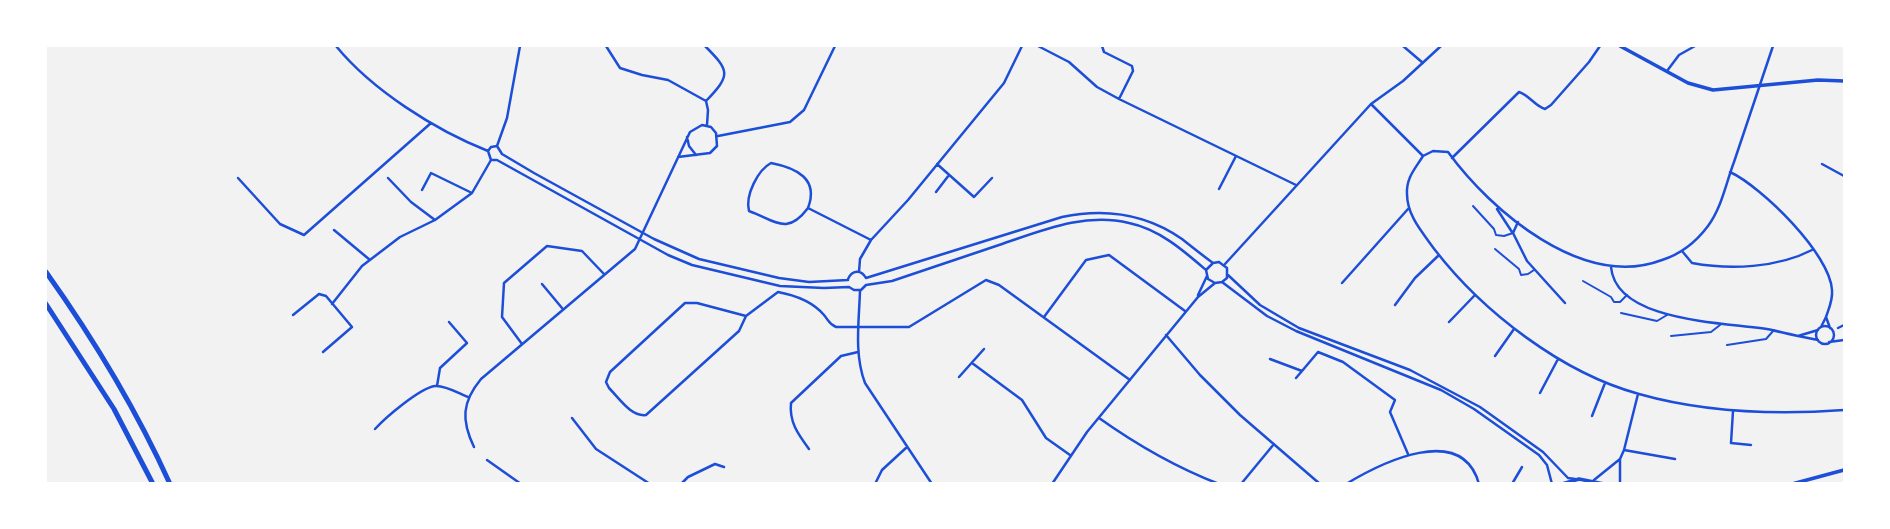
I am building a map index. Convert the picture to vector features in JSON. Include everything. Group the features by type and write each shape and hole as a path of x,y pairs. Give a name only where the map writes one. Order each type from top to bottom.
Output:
{"highway":[{"path":"46,272 113,375 146,433 170,484"},
{"path":"46,304 108,398 153,484"}],"street":[{"path":"335,46 374,83 430,123 455,138 488,151"},
{"path":"520,46 505,127 498,146 502,154 678,251 714,264 779,278 809,282 848,280"},
{"path":"606,46 620,68 668,80 706,101 707,125"},
{"path":"705,46 718,59 725,75 722,84 706,101"},
{"path":"718,136 796,119 804,110 835,46"},
{"path":"859,272 860,259 871,240 1004,83 1023,46"},
{"path":"1038,46 1069,62 1097,87 1119,99 1296,186"},
{"path":"1102,46 1104,52 1132,66 1133,71 1119,99"},
{"path":"1403,46 1423,63"},
{"path":"1224,264 1371,104 1441,46"},
{"path":"1452,158 1519,92 1541,108 1551,105 1600,46"},
{"path":"1620,46 1700,88 1713,90 1759,84 1844,81"},
{"path":"1667,72 1679,55 1695,46"},
{"path":"1495,206 1574,256 1611,267 1650,265 1682,251 1707,228 1715,216 1773,46"},
{"path":"1371,104 1423,156"},
{"path":"238,178 280,224 304,235 430,123"},
{"path":"474,447 466,423 468,397 481,379 635,249 687,137 697,126 707,125 714,129 718,136 714,150 705,155 678,157"},
{"path":"687,137 689,146 696,155"},
{"path":"488,151 491,147 498,146"},
{"path":"332,304 362,266 400,237 435,220 472,193 491,160 488,151"},
{"path":"1565,303 1534,270 1495,206 1448,152 1433,151 1423,156 1408,181 1408,209 1421,232 1475,295 1514,329 1558,358 1605,382 1638,394 1676,403 1781,414 1844,410"},
{"path":"497,160 502,154"},
{"path":"1219,190 1236,156"},
{"path":"491,160 497,160 682,261 714,272 780,286 849,287 860,290 866,285 892,281 1058,226 1088,219 1117,220 1143,227 1180,248 1206,270 1207,276 1198,297"},
{"path":"771,163 802,175 807,180 812,199 808,208 798,221 785,225 750,211 747,204 763,168 771,163"},
{"path":"937,164 974,197 992,178"},
{"path":"1822,164 1844,176"},
{"path":"1730,172 1745,179 1769,199 1812,250 1830,280 1831,303 1818,340"},
{"path":"422,190 431,173 472,193"},
{"path":"936,192 949,175"},
{"path":"388,178 411,202 435,220"},
{"path":"808,208 871,240"},
{"path":"1342,283 1408,209"},
{"path":"866,278 1062,217 1094,212 1134,216 1159,225 1213,262 1224,264"},
{"path":"1513,233 1518,222"},
{"path":"334,230 370,260"},
{"path":"522,344 502,317 504,283 547,246 582,251 604,274"},
{"path":"1682,251 1692,263 1733,267 1788,259 1812,250"},
{"path":"1044,317 1086,260 1109,255 1186,312"},
{"path":"1395,305 1415,278 1439,255"},
{"path":"1206,270 1213,262"},
{"path":"1224,264 1228,275 1270,312 1299,328 1410,370 1480,407 1543,452 1568,478 1594,480 1604,484"},
{"path":"1611,267 1616,286 1640,304 1668,314 1720,325 1774,330 1825,343 1844,340"},
{"path":"849,287 850,274 859,272"},
{"path":"859,272 866,278 866,285"},
{"path":"1052,484 1098,418 1198,297 1228,275"},
{"path":"1207,276 1215,283"},
{"path":"746,316 697,303 685,303 610,372 606,382 634,413 646,415 738,331 746,316 778,292 812,305 824,314 831,324 845,328 909,327 986,281 999,285 1130,380"},
{"path":"1222,282 1266,316 1296,331 1413,377 1474,409 1539,455 1547,465 1552,484"},
{"path":"542,284 562,309"},
{"path":"860,290 860,369 932,484"},
{"path":"293,315 319,294 326,296 352,327 323,352"},
{"path":"1448,322 1475,295"},
{"path":"1826,317 1834,334 1844,340"},
{"path":"437,386 440,368 467,343 449,322"},
{"path":"1838,328 1844,325"},
{"path":"1798,336 1820,328 1830,328"},
{"path":"1494,356 1514,329"},
{"path":"1829,342 1834,334"},
{"path":"1166,335 1216,391 1320,484"},
{"path":"959,377 984,349"},
{"path":"809,449 794,429 791,402 841,356 858,352"},
{"path":"1296,378 1318,352 1343,362 1395,400 1390,412 1408,454"},
{"path":"1539,393 1558,358"},
{"path":"1270,359 1302,371"},
{"path":"972,363 1022,400 1046,438 1071,456"},
{"path":"1592,416 1605,382"},
{"path":"375,429 400,406 437,386 468,397"},
{"path":"1594,480 1620,459 1625,450 1638,394"},
{"path":"1734,411 1731,443 1751,445"},
{"path":"572,418 596,449 650,484"},
{"path":"1098,418 1153,454 1219,484"},
{"path":"1241,484 1274,444"},
{"path":"875,484 882,470 907,446"},
{"path":"1625,450 1675,459"},
{"path":"1346,484 1408,454 1435,451 1459,455 1471,465 1479,484"},
{"path":"1620,459 1620,484"},
{"path":"487,460 521,484"},
{"path":"681,484 695,473 715,464 723,467"},
{"path":"1512,484 1522,467"},
{"path":"1792,484 1844,470"},
{"path":"1562,484 1578,479"}],"lane":[{"path":"1473,206 1494,229 1496,235 1513,233"},
{"path":"1495,249 1519,269 1521,275 1534,270"},
{"path":"1583,281 1611,297 1614,302 1620,302 1627,295"},
{"path":"1621,313 1657,321 1668,314"},
{"path":"1671,336 1711,332 1720,325"},
{"path":"1727,345 1766,339 1774,330"}]}
